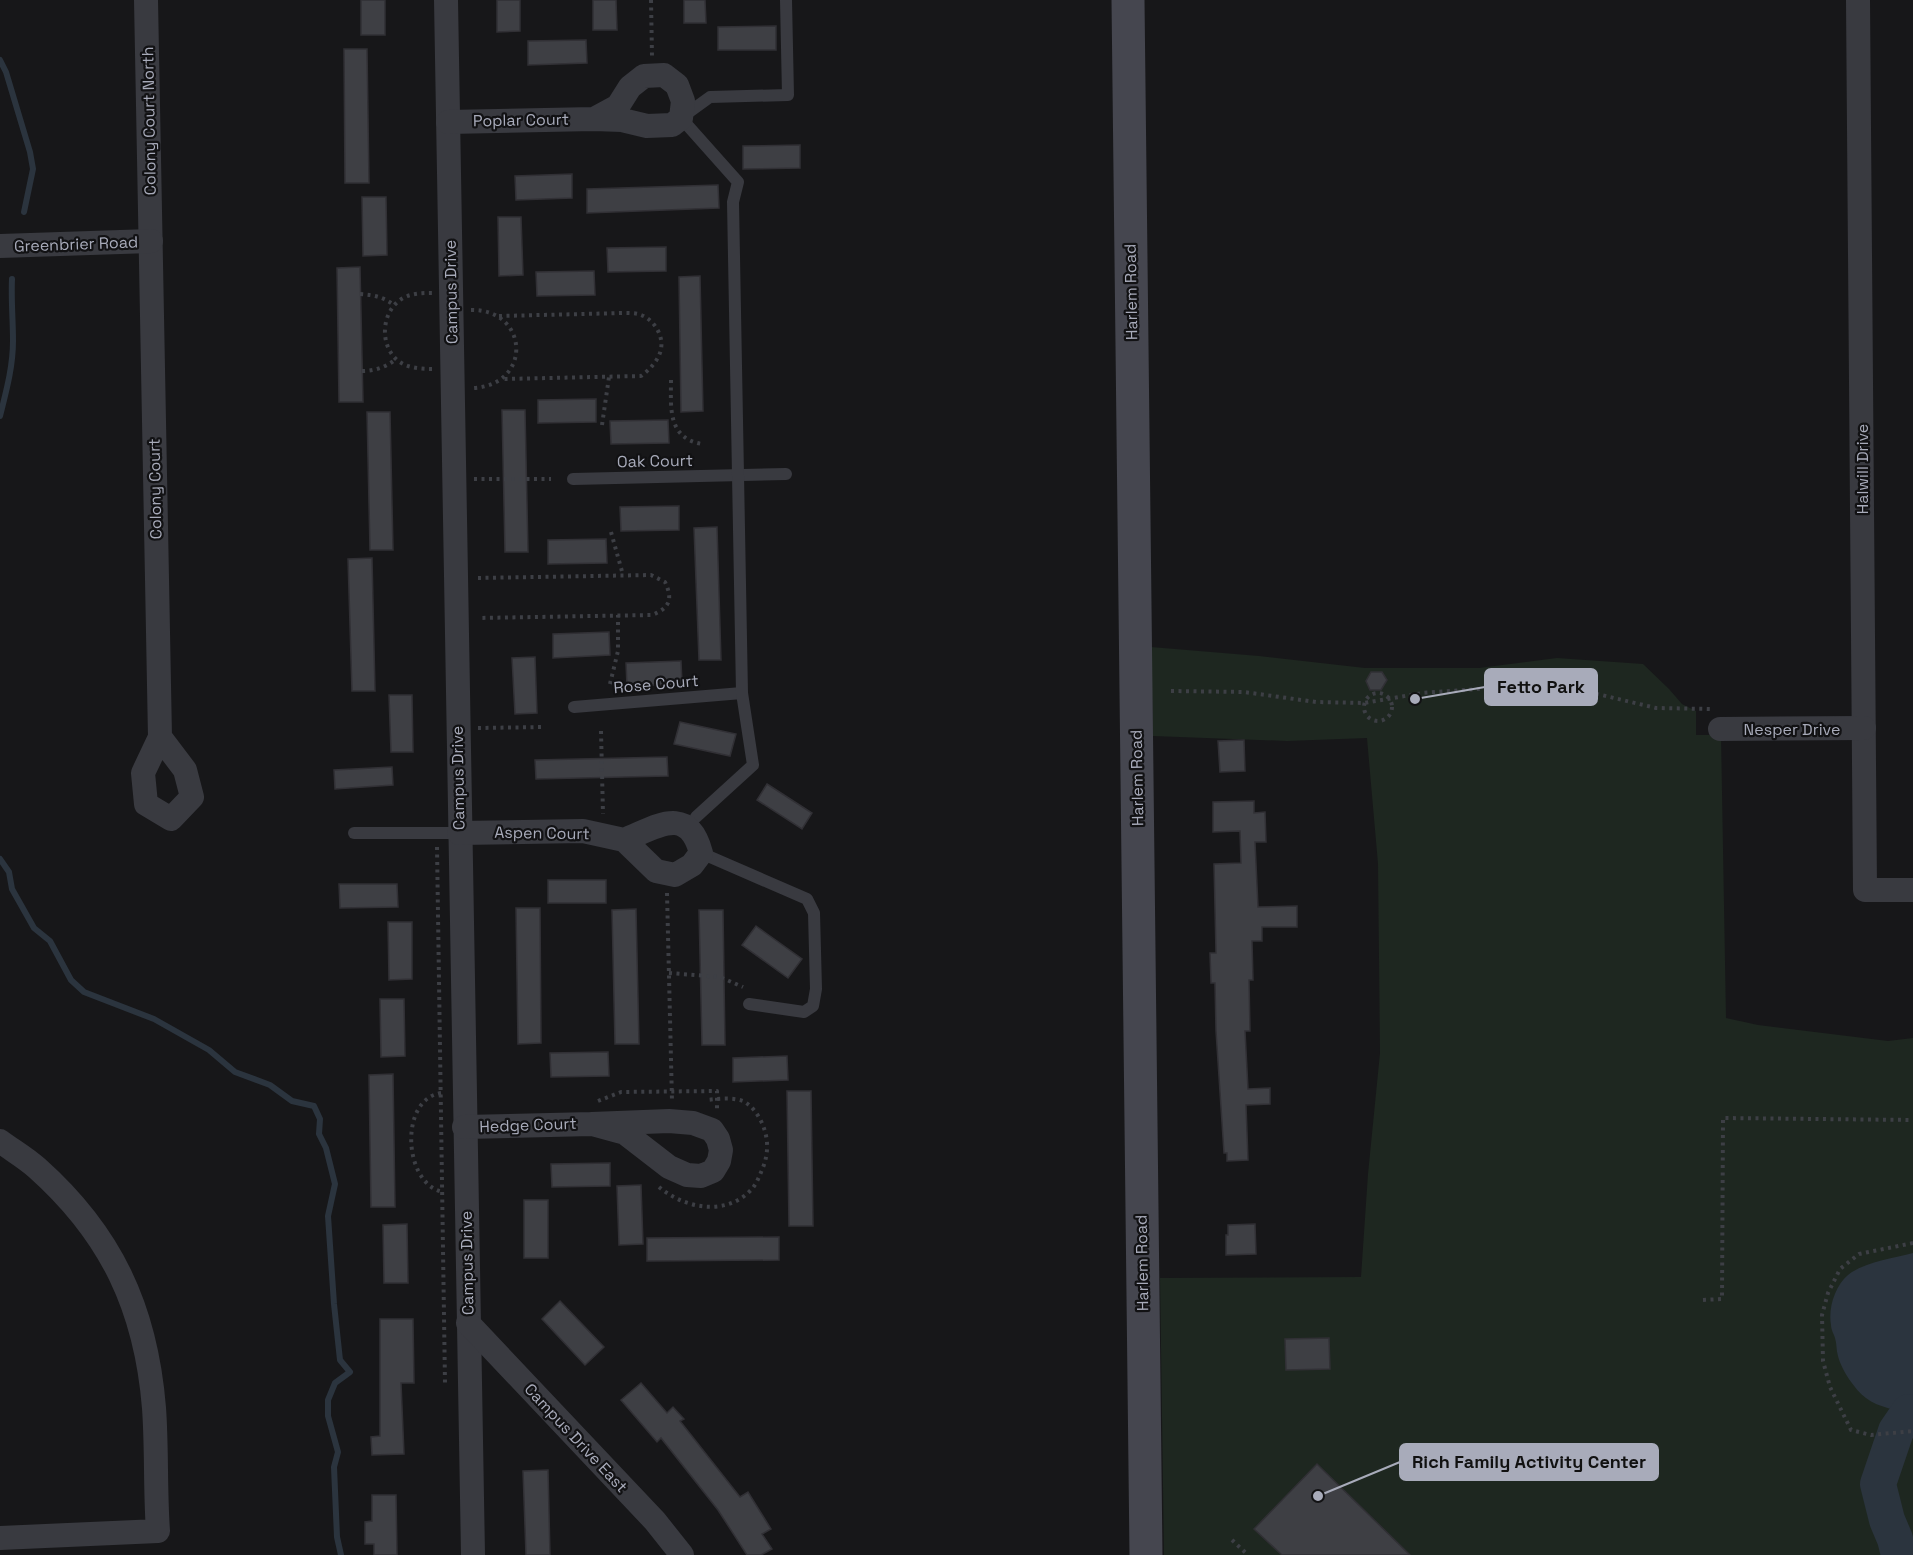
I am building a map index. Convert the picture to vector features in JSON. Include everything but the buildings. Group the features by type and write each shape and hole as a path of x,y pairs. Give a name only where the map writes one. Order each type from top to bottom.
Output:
{"main road":[{"name":"Harlem Road","path":"1128,0 1146,1555"}],"street":[{"name":"Colony Court North","path":"146,0 151,241"},
{"name":"Campus Drive","path":"446,0 473,1555"},
{"name":"Halwill Drive","path":"1858,0 1865,890 1913,890"},
{"name":"Poplar Court","path":"448,122 594,119 622,120 647,126 672,125 681,118 684,101 677,85 664,75 644,76 630,87 618,106 594,119"},
{"name":"Greenbrier Road","path":"0,246 151,241"},
{"name":"Colony Court","path":"151,241 160,737"},
{"name":"Nesper Drive","path":"1720,719 1864,728"},
{"path":"673,823 690,829 698,841 701,853 693,865 675,875 656,871 624,840 659,824 673,823"},
{"name":"Aspen Court","path":"459,833 583,831 624,840"},
{"name":"Hedge Court","path":"464,1127 593,1113 693,1123 712,1130 721,1150 719,1161 712,1171 701,1176 687,1175 669,1167 624,1132 593,1113"},
{"path":"0,1141 36,1166 74,1204 103,1242 126,1287 138,1317 154,1408 155,1496 158,1531 0,1538"},
{"name":"Campus Drive East","path":"468,1323 655,1521 682,1555"}],"lane":[{"path":"696,817 753,765 742,693 733,202 738,182 681,118 710,97 788,95 786,0"},
{"name":"Oak Court","path":"573,479 786,474"},
{"name":"Rose Court","path":"574,707 742,693"},
{"path":"354,833 459,833"},
{"path":"701,853 807,899 814,913 816,990 813,1006 804,1012 749,1004"}],"path":[{"path":"651,0 652,59"},
{"path":"433,293 414,294 394,305 385,324 385,334 386,343 396,359 414,368 435,368"},
{"path":"360,294 376,296 394,305"},
{"path":"466,310 480,310 500,316 624,313 640,315 654,325 661,336 662,349 658,360 641,376 503,379 483,388 466,388"},
{"path":"500,316 513,333 517,343 517,354 513,365 503,379"},
{"path":"362,371 380,369 396,359"},
{"path":"602,425 609,377"},
{"path":"671,380 672,416 677,430 683,437 702,444"},
{"path":"473,479 551,479"},
{"path":"611,532 623,576"},
{"path":"475,578 651,575 665,582 669,590 669,599 662,611 652,615 475,618"},
{"path":"610,684 618,651 618,615"},
{"path":"1171,692 1244,692 1316,702 1364,703 1422,693 1492,688 1568,687 1656,708 1720,719"},
{"path":"1373,693 1383,693 1390,699 1391,712 1389,716 1380,721 1371,719 1367,716 1364,703 1373,693"},
{"path":"471,728 544,727"},
{"path":"601,731 603,821"},
{"path":"437,847 446,1383"},
{"path":"667,891 672,1102"},
{"path":"669,973 720,977 743,987"},
{"path":"593,1113 621,1092 717,1091 718,1116"},
{"path":"447,1093 433,1094 426,1098 418,1108 412,1127 411,1148 414,1160 426,1183 435,1190 450,1191"},
{"path":"1703,1300 1722,1299 1723,1118 1913,1120"},
{"path":"1913,1243 1897,1248 1873,1250 1852,1258 1840,1269 1828,1293 1822,1315 1825,1372 1839,1408 1851,1430 1871,1435 1913,1431"},
{"path":"1232,1540 1248,1555"}],"shaded area":[{"path":"1151,647 1365,668 1479,668 1557,658 1643,664 1682,704 1696,711 1696,735 1721,735 1726,1018 1758,1025 1888,1041 1913,1038 1913,1555 1164,1555 1160,1278 1361,1277 1380,1053 1378,864 1367,738 1287,741 1153,736"},
{"path":"1913,1253 1913,1413 1877,1404 1857,1390 1845,1373 1837,1354 1830,1318 1836,1291 1848,1275 1871,1264"}],"waterway":[{"path":"0,60 6,72 33,169 24,212"},
{"path":"0,416 13,351 12,279"},
{"path":"0,859 9,872 12,889 34,928 50,941 71,980 84,992 154,1019 209,1050 235,1072 270,1085 292,1101 314,1106 320,1119 319,1134 326,1148 335,1184 328,1216 334,1304 340,1360 350,1372 335,1383 328,1400 328,1416 338,1452 334,1467 337,1537 341,1555"},
{"path":"1899,1555 1878,1484 1896,1431 1909,1412"}],"place":[{"name":"Fetto Park","path":"1415,699"},
{"name":"Rich Family Activity Center","path":"1318,1496"}]}
